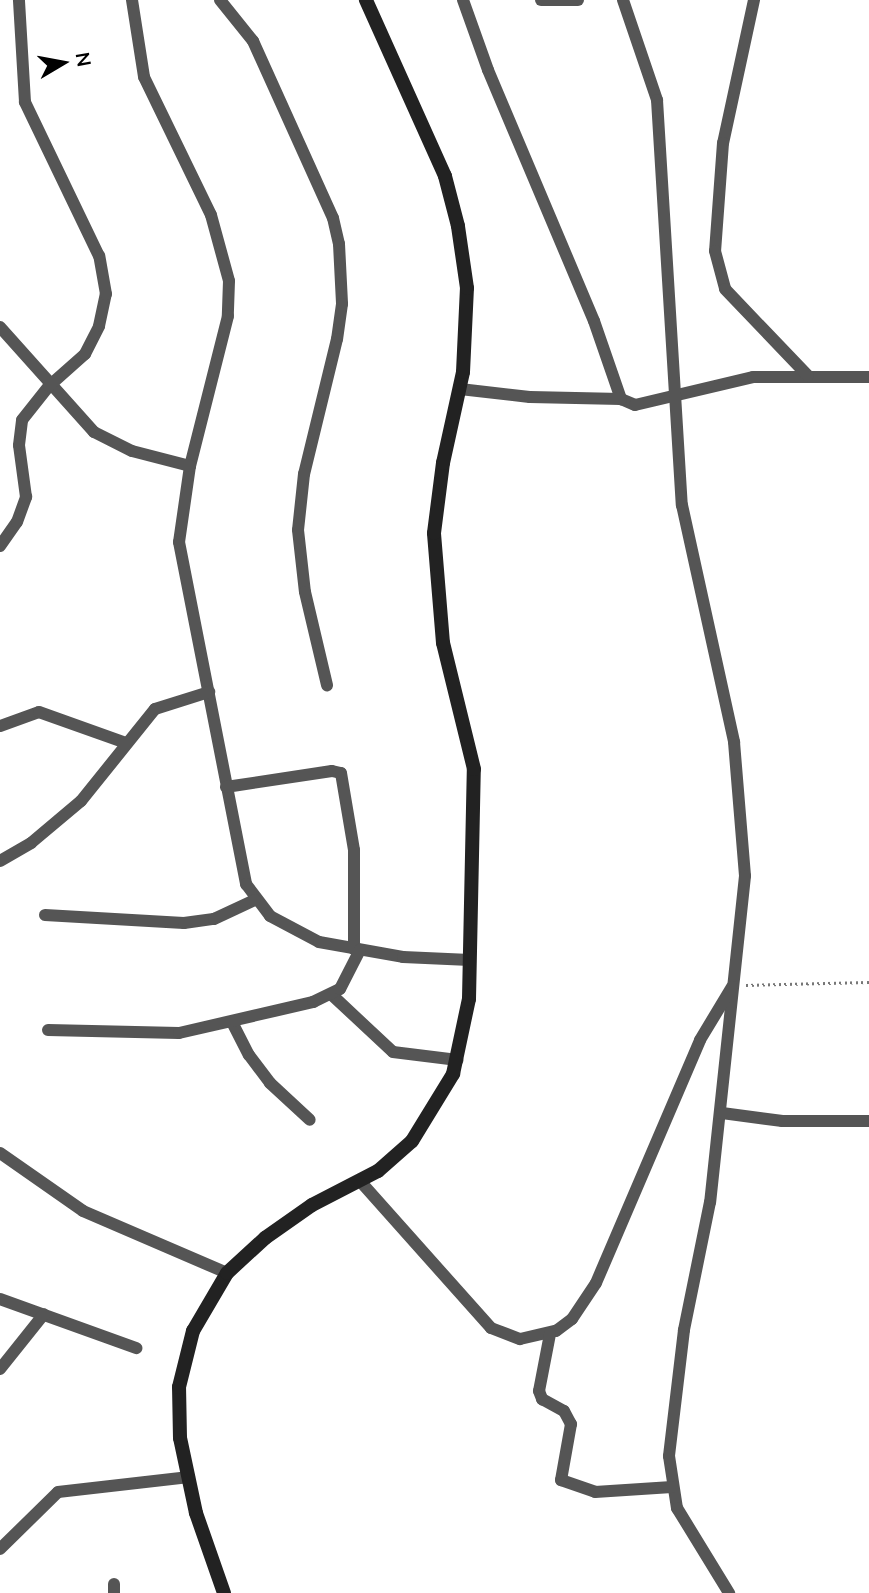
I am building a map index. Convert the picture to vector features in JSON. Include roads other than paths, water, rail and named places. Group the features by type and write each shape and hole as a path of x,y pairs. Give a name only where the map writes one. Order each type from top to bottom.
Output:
{"street":[{"path":"0,546 17,522 26,497 19,430 29,408 49,386 78,363 94,340 104,311 106,282 99,256 25,102 19,0"},
{"path":"132,0 144,77 211,215 229,281 228,316 190,466 180,542 246,884 255,900 293,931 357,950 470,960"},
{"path":"220,0 253,41 333,218 339,244 342,304 337,339 304,474 298,530 305,592 327,685"},
{"path":"224,1593 189,1477 178,1412 183,1360 203,1310 227,1273 287,1222 360,1181 412,1141 437,1106 458,1060 469,999 474,769 443,643 434,533 443,463 460,389 468,315 455,208 366,0"},
{"path":"463,0 488,69 594,321 621,400"},
{"path":"541,0 578,0"},
{"path":"623,0 657,100 674,396 686,533 734,742 746,884 732,987 722,1113 710,1202 684,1331 670,1440 672,1487 684,1524 729,1593"},
{"path":"754,0 723,143 715,251 725,289 808,376"},
{"path":"0,327 80,421 108,441 190,466"},
{"path":"460,389 530,397 621,400 635,405 753,377 869,377"},
{"path":"0,861 31,843 81,801 126,743 161,705 209,692"},
{"path":"0,726 16,717 39,712 126,743"},
{"path":"48,1030 179,1033 332,995 346,981 357,950 354,850 341,773 332,771 226,787"},
{"path":"45,915 184,923 214,919 255,900"},
{"path":"360,1181 491,1328 520,1339 550,1334 572,1318 596,1283 700,1040 732,987"},
{"path":"332,995 393,1052 458,1060"},
{"path":"232,1022 256,1065 310,1120"},
{"path":"722,1113 782,1121 869,1121"},
{"path":"0,1153 83,1211 227,1273"},
{"path":"0,1299 136,1348"},
{"path":"0,1369 44,1314"},
{"path":"550,1334 539,1391 542,1399 564,1412 571,1424 561,1479 595,1492 672,1487"},
{"path":"0,1549 58,1492 189,1477"}]}
